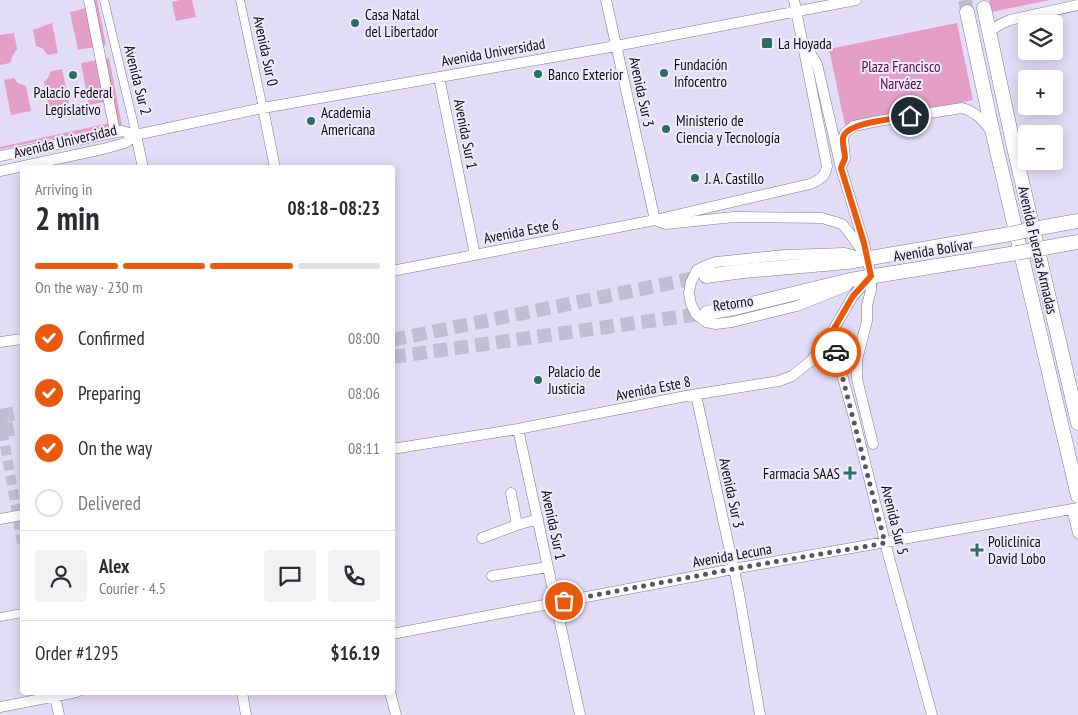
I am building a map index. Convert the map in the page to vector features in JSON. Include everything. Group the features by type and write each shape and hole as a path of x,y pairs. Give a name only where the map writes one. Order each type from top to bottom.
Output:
{"main road":[{"name":"Avenida Fuerzas Armadas","path":"984,8 1078,423"},
{"name":"Avenida Fuerzas Armadas","path":"967,12 1076,505"},
{"name":"Avenida Bolívar","path":"706,276 848,262 1078,221"},
{"name":"Avenida Bolívar","path":"707,313 871,276 1078,242"}],"street":[{"path":"89,0 116,132"},
{"name":"Avenida Sur 2","path":"104,0 136,135"},
{"name":"Avenida Sur 0","path":"240,0 263,108"},
{"name":"Avenida Sur 3","path":"606,0 655,220"},
{"path":"794,0 803,40 817,64 841,168 868,259 871,276 867,321 856,368 873,444"},
{"name":"Avenida Universidad","path":"28,165 103,149 124,143 136,135 263,108 616,46 856,0"},
{"path":"988,32 1010,20 1078,5"},
{"name":"Avenida Este 6","path":"395,270 655,220 810,184 822,178 826,173 827,166 803,40"},
{"name":"Avenida Sur 1","path":"439,77 475,255"},
{"path":"263,108 274,165"},
{"path":"841,168 845,158 843,138 845,133 854,126 878,121 962,108 974,113 981,119 991,130 994,138"},
{"name":"Avenida Universidad","path":"0,156 122,131 136,135"},
{"path":"136,135 141,165"},
{"name":"Avenida Universidad","path":"0,171 20,167"},
{"name":"Avenida Este 6","path":"655,220 666,224 734,217 822,218 842,224 868,259"},
{"name":"Retorno","path":"868,259 845,253 785,255 716,262 697,270 690,282 689,293 691,304 696,314 706,322 716,324 732,322 797,306 871,276"},
{"name":"Avenida Este 8","path":"395,449 518,429 696,394 779,382 792,376 812,360 832,332 853,296 871,276"},
{"name":"Avenida Sur 5","path":"832,332 885,543 932,715"},
{"path":"0,342 20,339"},
{"name":"Avenida Sur 3","path":"696,394 752,664 760,715"},
{"name":"Avenida Sur 1","path":"518,429 580,715"},
{"path":"511,493 517,525"},
{"path":"1076,505 1078,533"},
{"name":"Avenida Lecuna","path":"395,633 733,569 885,543 1076,505"},
{"path":"0,519 20,515"},
{"path":"482,538 538,519"},
{"path":"492,576 548,567"},
{"path":"0,617 20,613"},
{"path":"0,707 54,695 59,715"},
{"path":"243,695 246,715"},
{"path":"391,695 396,715"}],"green space":[{"path":"85,0 97,0 106,45 78,50 70,12 86,8"},
{"path":"192,0 196,17 176,21 172,2"},
{"path":"989,0 1050,0 992,12"},
{"path":"52,23 58,53 48,55 42,48 36,46 33,30"},
{"name":"Plaza Francisco Narváez","path":"957,23 973,100 845,125 829,49"},
{"path":"14,33 17,49 10,63 0,65 0,35"},
{"path":"109,58 122,125 0,149 0,147 110,123 105,102 89,105 81,63"},
{"path":"62,69 69,103 49,107 44,82 51,71"},
{"path":"14,78 18,83 26,86 31,111 11,115 4,80"}],"tunnel":[{"path":"965,0 967,12"},
{"path":"395,339 705,276"},
{"path":"395,357 707,313"},
{"path":"0,416 20,412"},
{"path":"0,416 20,531"},
{"path":"0,431 20,427"}],"way so far":[{"path":"564,601 885,543 836,352"}],"place":[{"name":"Casa Natal del Libertador","path":"355,23"},
{"name":"La Hoyada","path":"767,43"},
{"name":"Fundación Infocentro","path":"664,73"},
{"name":"Banco Exterior","path":"538,74"},
{"name":"Palacio Federal Legislativo","path":"73,75"},
{"name":"Academia Americana","path":"311,121"},
{"name":"Ministerio de Ciencia y Tecnología","path":"666,129"},
{"name":"J. A. Castillo","path":"695,178"},
{"name":"Palacio de Justicia","path":"538,380"},
{"name":"Farmacia SAAS","path":"850,473"},
{"name":"Policlínica David Lobo","path":"977,550"}],"route":[{"path":"836,352 832,332 853,296 871,276 864,243 841,168 845,158 843,138 845,133 854,126 910,116"}]}
